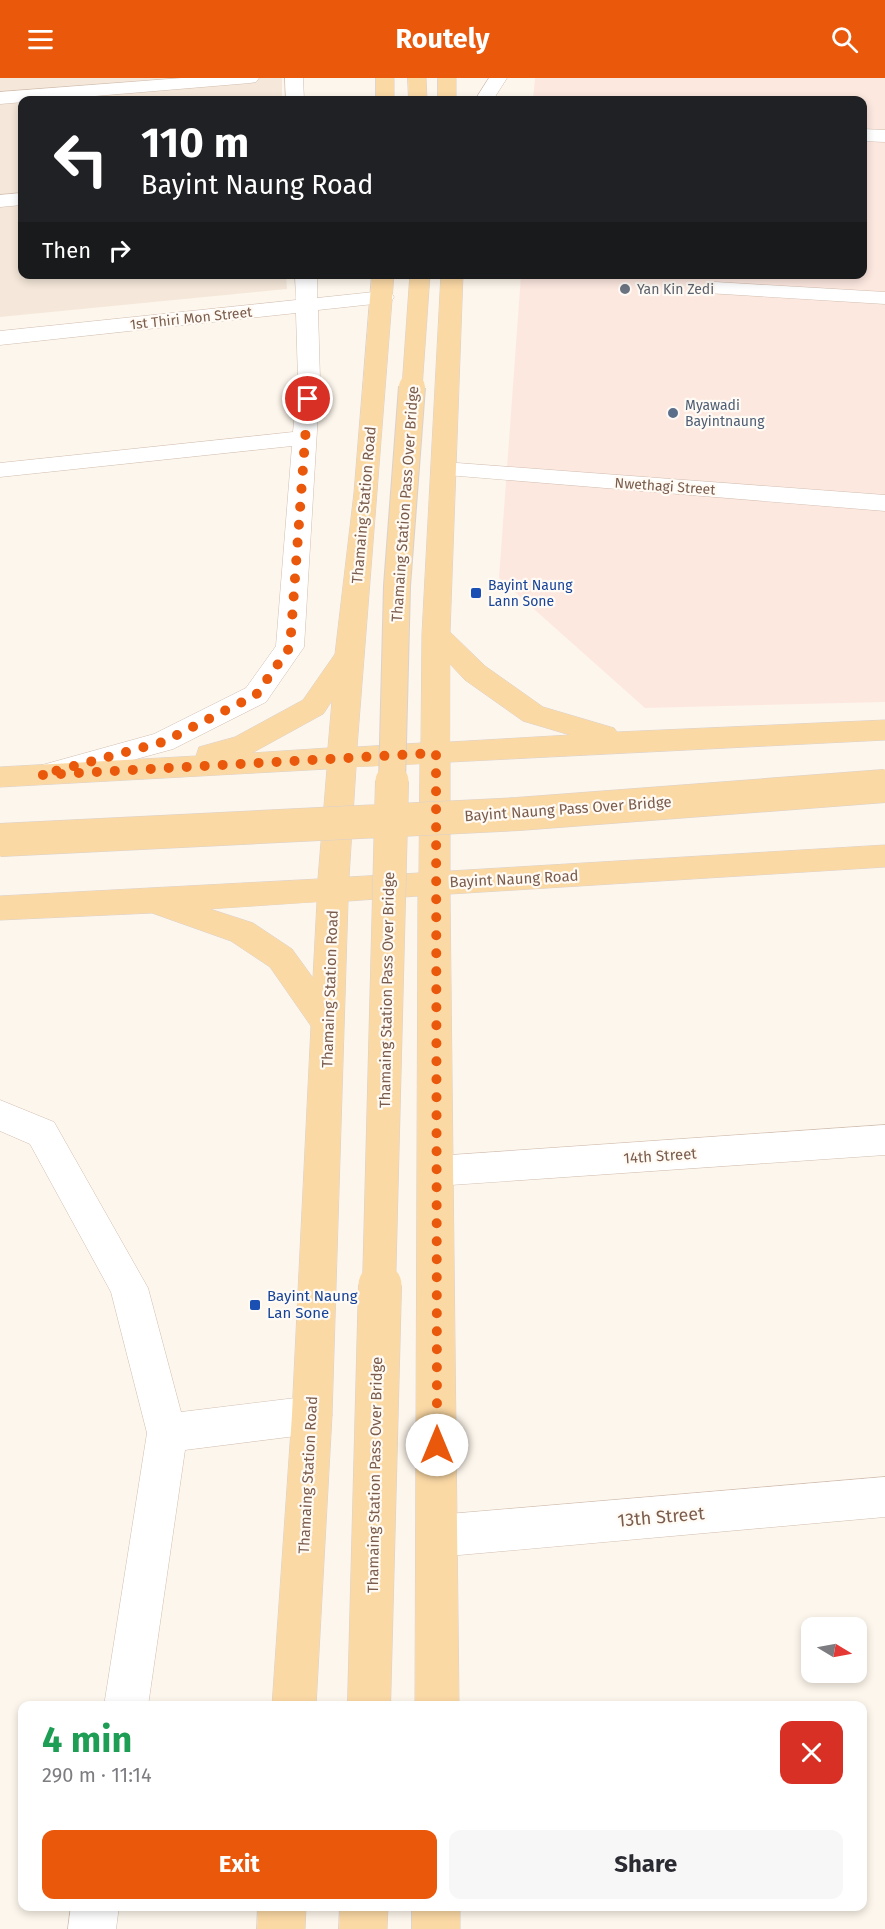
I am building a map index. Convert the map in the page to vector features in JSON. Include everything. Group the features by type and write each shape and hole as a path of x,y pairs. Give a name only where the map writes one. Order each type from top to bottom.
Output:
{"main road":[{"path":"385,78 386,96"},
{"path":"417,78 418,96"},
{"path":"447,78 447,96"},
{"name":"Thamaing Station Pass Over Bridge","path":"369,1701 397,586 420,279"},
{"path":"437,1701 434,884 436,634 452,279"},
{"name":"Thamaing Station Road","path":"294,1701 312,1415 333,890 349,655 383,286"},
{"path":"436,634 475,673 533,714 626,742"},
{"path":"155,768 244,745 313,707 349,655"},
{"path":"0,777 885,730"},
{"name":"Bayint Naung Pass Over Bridge","path":"0,840 518,814 885,786"},
{"name":"Bayint Naung Road","path":"0,908 885,856"},
{"path":"148,901 242,932 281,958 329,1025"},
{"path":"280,1929 282,1911"},
{"path":"363,1929 364,1911"},
{"path":"436,1911 436,1929"}],"street":[{"path":"25,96 250,78"},
{"path":"294,78 295,96"},
{"path":"487,96 498,78"},
{"path":"0,98 18,97"},
{"path":"867,135 885,136"},
{"path":"0,201 18,199"},
{"path":"41,775 163,742 256,695 290,647 309,380 306,279"},
{"name":"1st Thiri Mon Street","path":"0,338 308,306 383,286"},
{"path":"715,288 885,298"},
{"path":"0,470 304,438"},
{"name":"Nwethagi Street","path":"444,469 885,503"},
{"path":"0,1115 42,1133 129,1288 167,1433 127,1701"},
{"name":"14th Street","path":"436,1172 885,1140"},
{"path":"167,1433 312,1415"},
{"name":"13th Street","path":"437,1536 885,1497"},
{"path":"92,1929 94,1911"}],"shaded area":[{"path":"0,78 282,78 282,96 18,96 18,279 286,279 287,289 0,317"},
{"path":"535,78 885,78 885,702 645,708 499,578 521,279 867,279 867,96 533,96"}],"place":[{"name":"Yan Kin Zedi","path":"625,289"},
{"name":"Myawadi Bayintnaung","path":"673,413"},
{"name":"Bayint Naung Lann Sone","path":"476,593"},
{"name":"Bayint Naung Lan Sone","path":"255,1305"}],"route":[{"path":"308,399 290,647 256,695 163,742 41,775 436,753 434,884 437,1445"}]}
